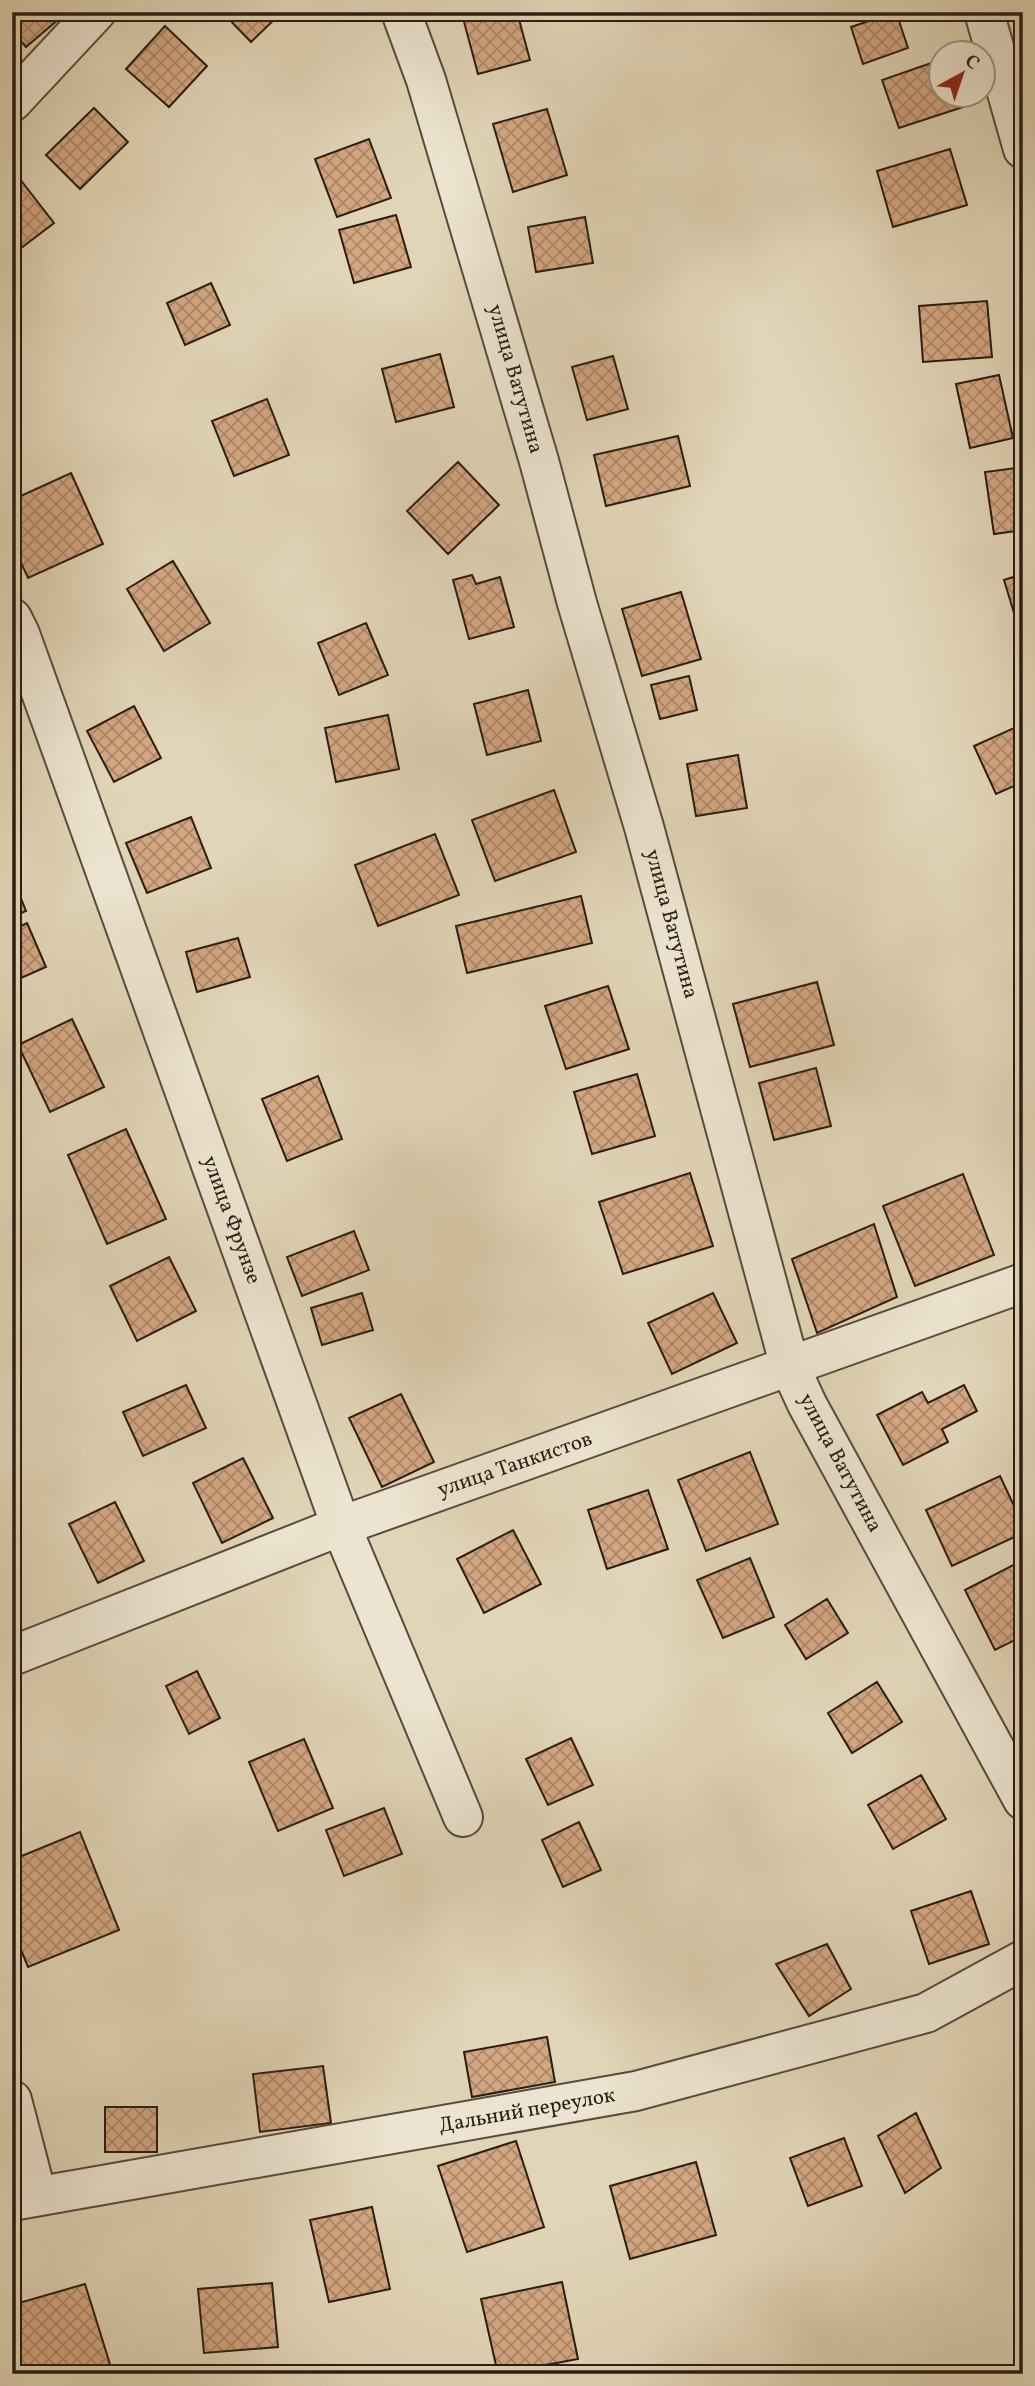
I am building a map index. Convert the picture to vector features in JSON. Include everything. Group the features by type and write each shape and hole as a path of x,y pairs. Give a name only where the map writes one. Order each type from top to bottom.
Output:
{"street":[{"path":"12,102 96,12"},
{"name":"улица Ватутина","path":"401,12 426,80 539,461 577,603 644,827 790,1367 813,1416 1023,1800"},
{"path":"984,12 1023,149"},
{"name":"улица Фрунзе","path":"12,618 25,647 341,1526 463,1817"},
{"name":"улица Танкистов","path":"12,1657 341,1526 1023,1283"},
{"name":"Дальний переулок","path":"25,2199 636,2091 926,2013 1023,1960"},
{"path":"12,2100 25,2199"}],"building":[{"path":"12,12 67,12 26,47 12,31"},
{"path":"222,12 282,12 251,42"},
{"path":"486,12 517,12 530,60 478,74 463,18"},
{"path":"896,12 908,48 863,64 851,27"},
{"path":"165,26 207,66 169,107 126,69"},
{"path":"926,65 926,108 960,108 899,128 882,80"},
{"path":"94,108 128,142 80,189 46,155"},
{"path":"547,109 567,175 513,192 493,124"},
{"path":"369,139 391,198 337,217 315,159"},
{"path":"950,149 967,205 893,227 877,171"},
{"path":"16,174 54,223 12,255 12,180"},
{"path":"396,215 411,267 354,283 339,230"},
{"path":"585,217 593,263 536,272 528,227"},
{"path":"211,283 230,325 185,345 167,303"},
{"path":"987,301 992,357 923,362 919,306"},
{"path":"440,354 454,407 396,422 382,369"},
{"path":"613,356 628,409 587,420 572,367"},
{"path":"999,375 1013,438 970,448 956,384"},
{"path":"267,399 289,455 234,476 212,421"},
{"path":"678,436 690,486 606,506 594,455"},
{"path":"458,462 499,505 448,554 407,511"},
{"path":"1023,467 1023,530 994,534 985,472"},
{"path":"71,473 103,544 28,578 12,543 12,500"},
{"path":"173,561 210,623 164,651 127,589"},
{"path":"1023,574 1023,635 1021,636 1004,580"},
{"path":"472,575 476,584 500,577 514,627 469,639 453,580"},
{"path":"681,592 701,659 642,676 622,609"},
{"path":"366,623 388,675 339,695 318,643"},
{"path":"689,676 697,710 660,719 651,685"},
{"path":"528,690 541,741 487,755 474,704"},
{"path":"134,706 161,758 114,782 87,731"},
{"path":"388,715 399,769 336,782 325,728"},
{"path":"1023,724 1023,782 996,794 974,746"},
{"path":"738,755 747,808 696,816 687,764"},
{"path":"554,790 576,852 495,881 472,820"},
{"path":"191,817 211,868 147,893 126,843"},
{"path":"435,834 459,895 378,926 355,865"},
{"path":"12,876 26,911 12,917"},
{"path":"581,896 592,943 467,973 456,926"},
{"path":"27,923 46,967 12,982 12,930"},
{"path":"238,938 250,977 197,992 186,952"},
{"path":"817,982 834,1045 750,1067 733,1004"},
{"path":"608,986 629,1049 566,1069 545,1006"},
{"path":"72,1019 104,1087 50,1112 18,1045"},
{"path":"816,1068 831,1126 774,1140 759,1083"},
{"path":"637,1074 655,1136 592,1154 574,1092"},
{"path":"318,1076 342,1139 287,1161 262,1099"},
{"path":"126,1129 166,1219 107,1244 68,1155"},
{"path":"690,1173 713,1246 623,1274 599,1202"},
{"path":"963,1174 994,1255 915,1286 883,1206"},
{"path":"874,1224 897,1297 817,1333 792,1259"},
{"path":"354,1231 369,1270 302,1296 287,1257"},
{"path":"169,1257 196,1311 137,1341 110,1286"},
{"path":"362,1293 373,1330 322,1345 311,1308"},
{"path":"713,1293 737,1343 672,1374 648,1323"},
{"path":"186,1385 206,1428 143,1456 123,1412"},
{"path":"964,1385 977,1411 942,1429 948,1442 903,1465 877,1415 922,1392 928,1403"},
{"path":"401,1394 434,1462 382,1487 349,1418"},
{"path":"750,1452 778,1524 706,1551 678,1480"},
{"path":"243,1458 273,1518 222,1543 193,1483"},
{"path":"1000,1476 1023,1525 1023,1533 952,1566 926,1510"},
{"path":"648,1490 668,1549 607,1569 588,1510"},
{"path":"115,1502 144,1561 98,1583 69,1524"},
{"path":"513,1530 541,1584 484,1613 457,1559"},
{"path":"750,1558 774,1617 723,1638 697,1580"},
{"path":"1023,1560 1023,1636 995,1650 965,1590"},
{"path":"827,1599 848,1633 806,1659 785,1625"},
{"path":"197,1671 220,1718 189,1734 166,1686"},
{"path":"877,1682 902,1722 852,1753 828,1713"},
{"path":"571,1738 593,1785 548,1805 526,1759"},
{"path":"304,1739 333,1808 278,1831 249,1762"},
{"path":"921,1775 946,1819 893,1849 868,1805"},
{"path":"384,1808 402,1854 344,1876 326,1830"},
{"path":"579,1822 601,1870 563,1887 542,1840"},
{"path":"80,1832 119,1930 28,1967 12,1928 12,1860"},
{"path":"971,1891 989,1944 929,1964 911,1911"},
{"path":"827,1944 851,1989 809,2016 776,1964"},
{"path":"547,2037 555,2082 472,2097 464,2052"},
{"path":"323,2066 331,2123 260,2132 253,2074"},
{"path":"105,2107 157,2107 157,2152 105,2152"},
{"path":"916,2113 941,2168 905,2193 878,2136"},
{"path":"844,2138 862,2186 808,2206 790,2158"},
{"path":"516,2141 544,2227 467,2252 438,2166"},
{"path":"696,2162 716,2235 630,2259 610,2186"},
{"path":"372,2207 390,2289 329,2302 310,2220"},
{"path":"562,2282 578,2359 498,2374 481,2299"},
{"path":"272,2283 278,2347 204,2353 198,2289"},
{"path":"85,2284 113,2374 14,2374 12,2305"}]}
